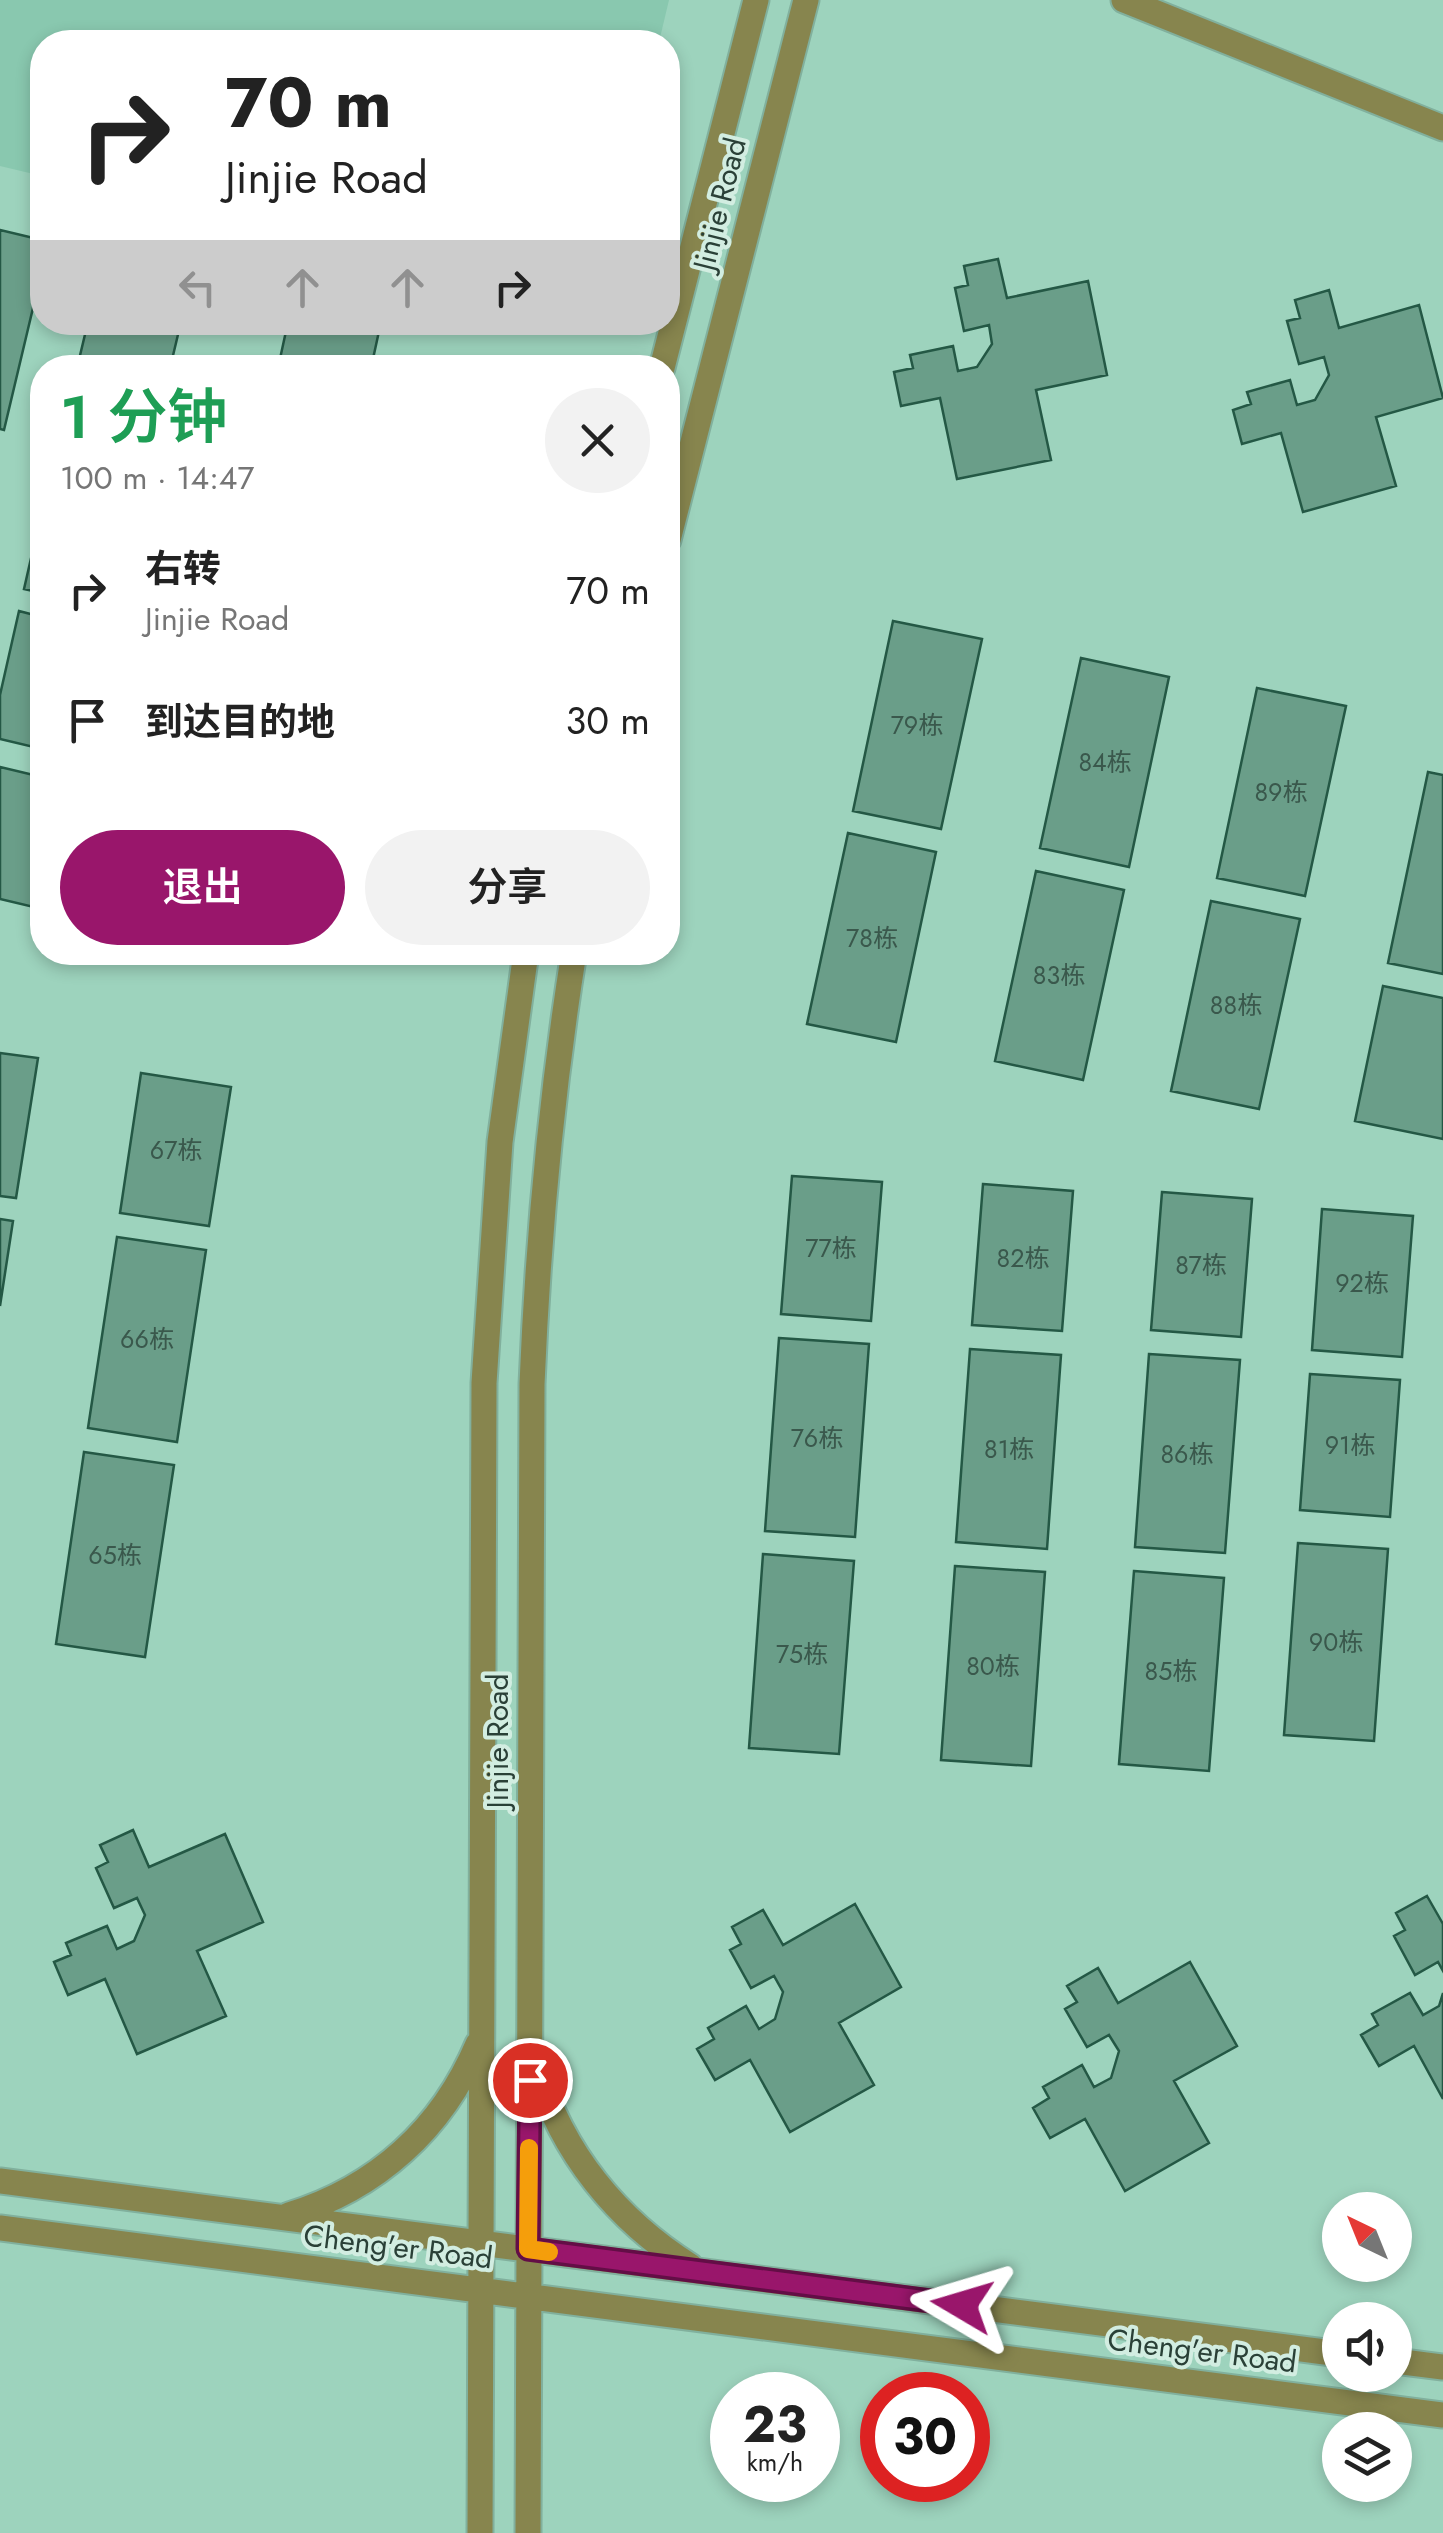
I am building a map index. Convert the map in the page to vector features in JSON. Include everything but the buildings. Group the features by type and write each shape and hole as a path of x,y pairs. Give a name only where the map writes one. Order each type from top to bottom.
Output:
{"street":[{"name":"Jinjie Road","path":"680,298 756,0"},
{"name":"Jinjie Road","path":"680,493 806,0"},
{"path":"1124,0 1443,128"},
{"name":"Jinjie Road","path":"480,2533 484,1383 500,1142 524,965"},
{"name":"Jinjie Road","path":"528,2533 532,1384 548,1146 572,965"},
{"path":"281,2217 346,2193 403,2153 450,2099 482,2035"},
{"path":"530,2046 558,2124 603,2193 653,2240 698,2271"},
{"name":"Cheng'er Road","path":"0,2181 1322,2352"},
{"name":"Cheng'er Road","path":"0,2228 1443,2415"},
{"path":"1412,2363 1443,2367"}],"shaded area":[{"path":"0,0 669,0 662,30 30,30 30,173 0,166"}],"slow traffic":[{"path":"529,2148 528,2249 549,2252"}],"route":[{"path":"530,2080 528,2249 962,2305"}]}
